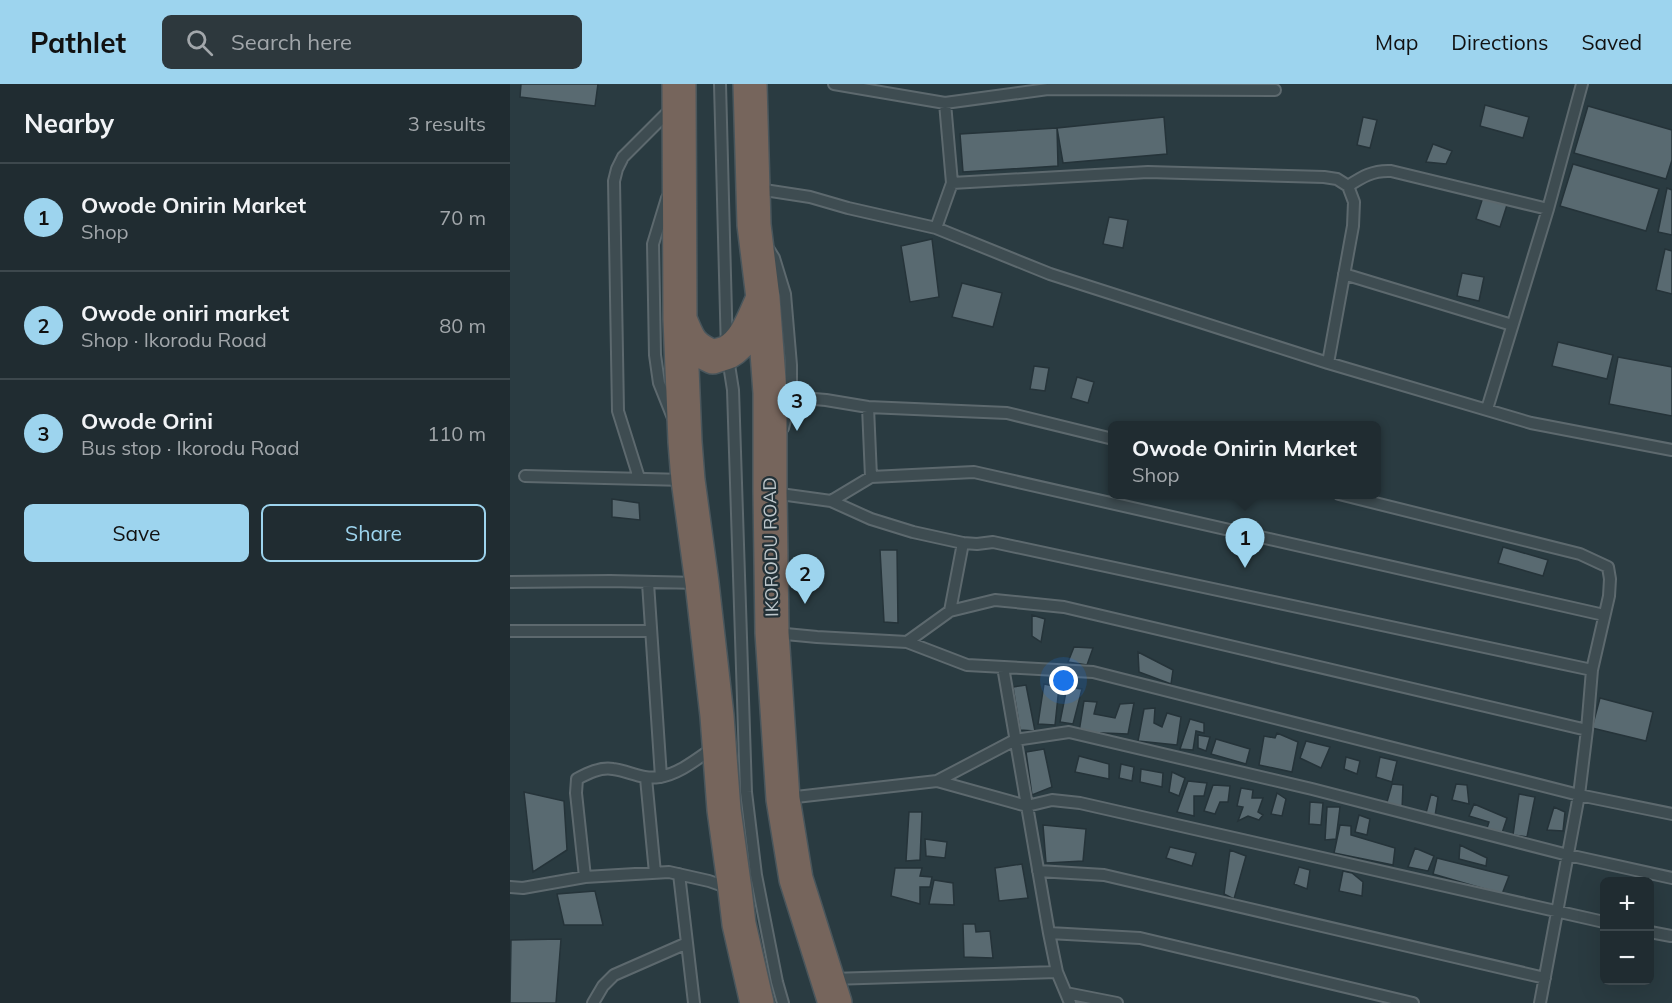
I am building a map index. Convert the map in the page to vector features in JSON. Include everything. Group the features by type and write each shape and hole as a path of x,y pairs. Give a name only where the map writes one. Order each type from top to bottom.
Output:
{"highway":[{"name":"IKORODU ROAD","path":"750,84 754,225 763,298 770,393 772,633 783,799 796,879 832,991"},
{"path":"679,92 680,319 688,480 702,583 724,810 739,924 757,1003"},
{"path":"680,319 687,338 698,350 713,357 727,352 738,344 749,329 763,298"}],"lane":[{"path":"720,84 727,352 733,390 746,792 756,875 783,1003"},
{"path":"834,84 945,103 1048,89 1275,90"},
{"path":"1487,409 1548,209 1582,84"},
{"path":"639,478 618,411 614,182 623,157 679,92"},
{"path":"936,228 952,183 945,103"},
{"path":"680,149 653,244 654,322 658,383 685,442"},
{"path":"1348,186 1367,174 1379,170 1391,171 1548,209"},
{"path":"952,183 1148,172 1337,179 1348,186 1354,202 1353,226 1328,363"},
{"path":"752,188 810,197 936,228 1050,274 1328,363 1531,423 1672,450"},
{"path":"754,225 774,258 785,294 791,364 791,397 770,492 831,501 871,519 913,532 963,543 993,542 1592,670"},
{"path":"1344,274 1512,325"},
{"path":"791,397 868,407 1007,413 1108,438"},
{"path":"868,407 871,477"},
{"path":"831,501 871,477 974,472 1604,615"},
{"path":"525,476 688,480"},
{"path":"1355,499 1580,554 1608,567 1609,596 1592,670 1579,795 1540,1003"},
{"path":"950,611 963,543"},
{"path":"510,582 702,583"},
{"path":"648,583 661,777"},
{"path":"907,642 950,611 995,600 1064,607 1587,730"},
{"path":"510,631 651,631"},
{"path":"772,633 907,642 967,665 1093,672 1579,795 1672,814"},
{"path":"1003,667 1057,972 1068,998 1118,1003"},
{"path":"937,782 1015,740 1069,732 1312,789 1568,855 1672,878"},
{"path":"585,877 576,793 577,779 591,771 611,768 646,778 661,777 686,766 719,744"},
{"path":"646,778 654,873"},
{"path":"783,799 937,782 1027,806 1052,800 1080,803 1600,921"},
{"path":"1038,871 1104,875 1545,978"},
{"path":"510,887 523,888 585,877 669,872 709,881 735,890"},
{"path":"679,874 694,1003"},
{"path":"1049,933 1140,938 1413,1003"},
{"path":"1654,933 1671,936"},
{"path":"593,1003 603,986 614,975 687,943"},
{"path":"832,991 1057,972"}],"building":[{"path":"521,84 598,84 595,106 520,97"},
{"path":"1485,105 1529,117 1523,138 1480,126"},
{"path":"1588,106 1672,130 1672,160 1666,179 1574,153"},
{"path":"1164,117 1167,154 1063,163 1057,128"},
{"path":"1363,117 1377,120 1370,148 1357,145"},
{"path":"1057,128 1058,166 963,172 960,134"},
{"path":"1433,144 1452,151 1446,164 1426,162"},
{"path":"1573,164 1659,189 1646,231 1560,206"},
{"path":"1667,188 1672,190 1672,235 1658,232"},
{"path":"1483,197 1507,205 1500,227 1476,219"},
{"path":"1109,217 1128,220 1123,248 1103,244"},
{"path":"932,239 939,297 910,302 901,246"},
{"path":"1665,249 1672,251 1672,294 1656,290"},
{"path":"1462,273 1484,277 1479,301 1457,296"},
{"path":"962,283 1002,293 993,327 952,317"},
{"path":"1558,342 1613,355 1607,379 1552,366"},
{"path":"1618,357 1672,367 1672,416 1609,404"},
{"path":"1034,366 1049,368 1045,391 1030,389"},
{"path":"1077,377 1094,382 1088,403 1071,398"},
{"path":"612,499 639,503 640,520 612,517"},
{"path":"1503,547 1548,560 1543,576 1498,563"},
{"path":"880,550 897,550 898,623 884,622"},
{"path":"1032,615 1045,619 1041,642 1032,636"},
{"path":"1074,647 1093,648 1087,665 1068,662"},
{"path":"1138,652 1173,670 1171,684 1139,672"},
{"path":"1044,684 1059,687 1055,725 1038,724"},
{"path":"1026,685 1035,731 1020,730 1013,687"},
{"path":"1067,687 1082,689 1073,724 1060,722"},
{"path":"1600,698 1653,712 1646,741 1592,728"},
{"path":"1084,701 1097,702 1094,714 1115,718 1120,704 1134,703 1128,734 1079,732"},
{"path":"1155,708 1154,723 1162,727 1167,713 1181,717 1177,745 1138,741 1144,709"},
{"path":"1190,719 1204,723 1204,733 1196,731 1193,750 1180,749"},
{"path":"1277,733 1298,742 1292,772 1259,765 1264,736 1275,738"},
{"path":"1198,735 1210,737 1206,751 1198,748"},
{"path":"1216,739 1250,749 1246,764 1211,754"},
{"path":"1306,741 1330,747 1321,768 1300,758"},
{"path":"1044,749 1052,787 1032,795 1026,752"},
{"path":"1079,756 1109,764 1109,779 1075,772"},
{"path":"1346,757 1360,761 1357,774 1344,769"},
{"path":"1380,757 1397,761 1392,782 1376,777"},
{"path":"1121,764 1134,767 1132,781 1119,778"},
{"path":"1141,769 1163,773 1162,787 1140,782"},
{"path":"1172,772 1185,778 1179,796 1169,792"},
{"path":"1188,781 1207,783 1204,796 1194,796 1194,816 1177,812"},
{"path":"1392,784 1403,785 1402,810 1387,802"},
{"path":"1456,784 1467,785 1469,804 1452,800"},
{"path":"1213,785 1230,786 1228,802 1220,802 1215,814 1204,811"},
{"path":"1241,788 1253,790 1252,798 1263,798 1258,812 1263,815 1259,820 1248,816 1238,821 1243,807 1237,806"},
{"path":"524,792 564,801 567,850 533,872"},
{"path":"1277,793 1286,799 1282,816 1271,814"},
{"path":"1431,794 1438,797 1435,816 1426,813"},
{"path":"1519,794 1535,797 1527,837 1513,835"},
{"path":"1310,802 1323,803 1321,825 1309,824"},
{"path":"1474,804 1507,818 1501,836 1486,831 1489,822 1469,816"},
{"path":"1327,807 1340,807 1336,839 1325,840"},
{"path":"1554,807 1565,812 1563,831 1547,830"},
{"path":"909,812 922,812 920,860 906,861"},
{"path":"1359,815 1370,819 1367,835 1355,832"},
{"path":"1043,825 1086,829 1083,861 1046,863"},
{"path":"1340,825 1351,826 1351,835 1395,848 1393,865 1334,853"},
{"path":"925,839 947,842 945,858 926,856"},
{"path":"1460,845 1487,858 1486,866 1459,859"},
{"path":"1170,847 1196,853 1192,866 1166,858"},
{"path":"1415,848 1434,856 1428,871 1408,867"},
{"path":"1230,850 1246,856 1234,899 1224,894"},
{"path":"1437,858 1509,876 1502,894 1433,874"},
{"path":"1022,864 1028,898 999,901 995,868"},
{"path":"1299,867 1310,870 1307,889 1294,884"},
{"path":"895,868 922,868 920,876 932,877 930,887 920,887 920,904 891,896"},
{"path":"1343,871 1352,873 1363,882 1362,896 1339,891"},
{"path":"934,880 953,883 954,905 929,904"},
{"path":"595,891 603,925 564,925 557,894"},
{"path":"963,924 975,924 976,932 990,931 993,958 964,957"},
{"path":"561,939 556,1003 510,1003 511,940"}],"place":[{"name":"Owode Orini","path":"797,431"},
{"name":"Owode Onirin Market","path":"1245,568"},
{"name":"Owode oniri market","path":"805,604"}]}
